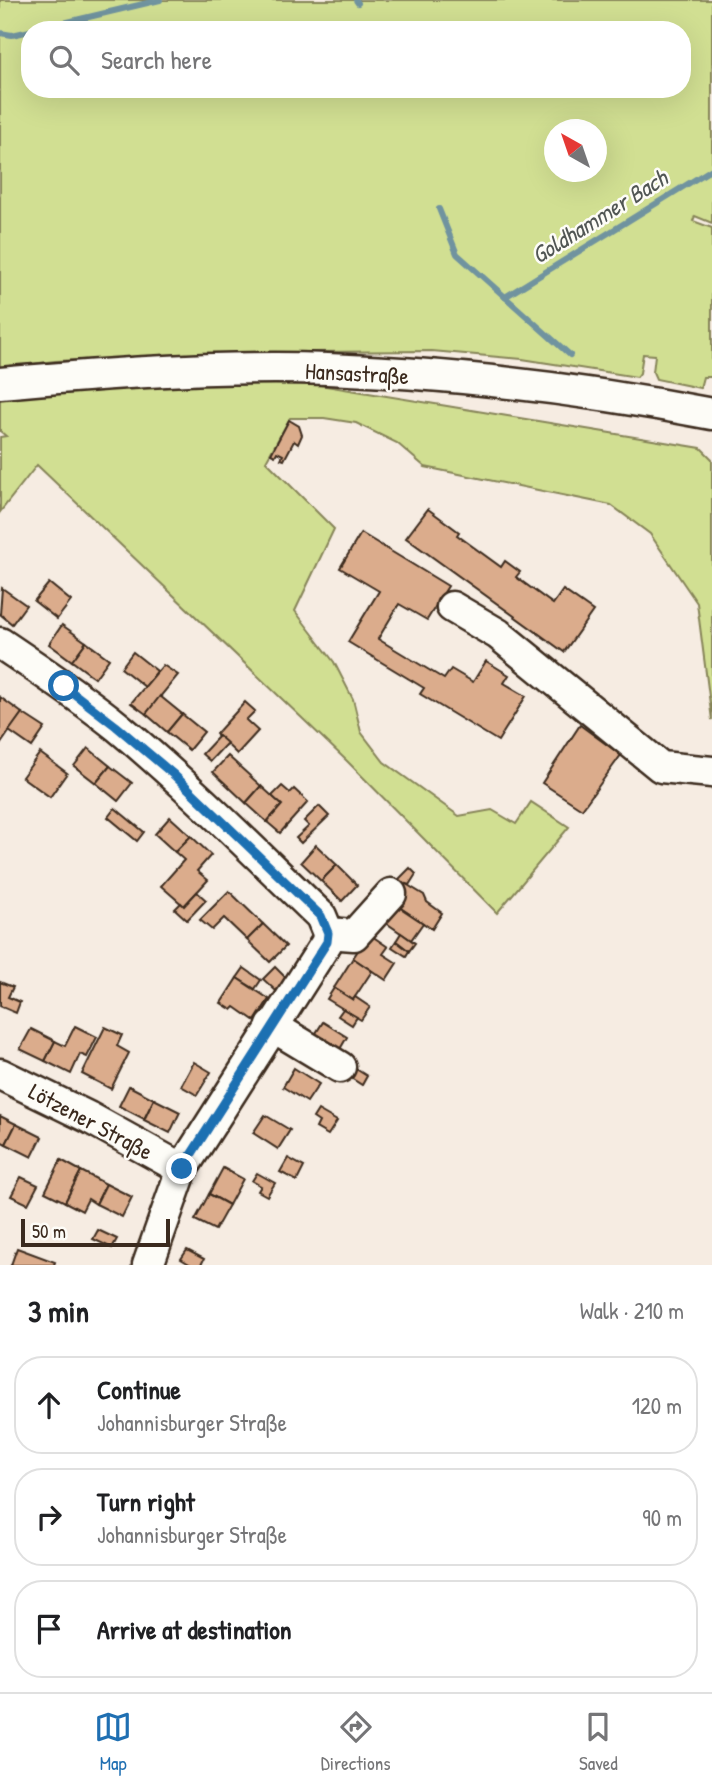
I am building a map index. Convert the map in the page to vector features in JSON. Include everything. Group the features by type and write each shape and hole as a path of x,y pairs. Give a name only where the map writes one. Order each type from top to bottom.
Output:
{"street":[{"name":"Hansastraße","path":"0,383 149,371 276,368 349,371 491,382 639,400 712,414"},
{"path":"452,607 498,634 662,767 712,772"},
{"path":"0,643 75,694 174,775 321,916 328,933 327,942 182,1169 148,1265"},
{"path":"328,933 354,935 391,894"},
{"path":"272,1026 340,1068"},
{"name":"Lötzener Straße","path":"0,1074 88,1117 182,1169"}],"green space":[{"path":"0,0 712,0 712,223 695,216 693,221 712,228 712,377 703,377 700,388 656,379 653,372 655,355 643,354 637,377 522,359 432,351 309,352 55,361 0,368"},
{"path":"173,381 302,382 701,448 712,459 712,720 697,603 650,534 611,505 425,467 397,443 356,423 324,418 290,418 266,461 334,529 295,611 334,662 353,699 361,732 384,762 459,816 492,810 516,824 531,802 569,827 497,913 347,761 37,465 0,512 0,437 6,436 0,431 0,393"}],"building":[{"path":"289,420 299,426 302,435 298,444 294,441 284,460 281,459 283,455 277,452 275,456 271,454"},
{"path":"428,509 459,532 457,535 501,567 505,561 520,572 516,577 553,604 563,590 593,611 564,652 406,538"},
{"path":"361,533 448,586 427,620 399,604 378,639 444,679 451,669 473,682 486,661 509,675 504,683 526,696 498,741 420,694 424,688 348,642 379,591 340,568"},
{"path":"49,583 71,601 57,619 34,601"},
{"path":"2,588 26,605 12,624 0,614"},
{"path":"62,625 86,642 72,661 49,644"},
{"path":"86,642 109,659 95,678 72,661"},
{"path":"133,652 157,671 145,687 121,668"},
{"path":"163,665 178,675 146,714 131,703"},
{"path":"160,696 182,714 167,732 146,714"},
{"path":"0,697 22,713 0,745"},
{"path":"245,702 255,711 246,720 258,731 237,754 216,734"},
{"path":"22,713 45,728 32,747 9,731"},
{"path":"182,714 204,732 189,750 167,732"},
{"path":"580,725 621,755 582,809 542,783"},
{"path":"219,736 227,743 210,761 202,754"},
{"path":"88,748 110,766 96,783 74,766"},
{"path":"40,753 67,773 50,797 22,777"},
{"path":"228,756 261,786 246,803 213,772"},
{"path":"110,766 132,783 118,801 96,783"},
{"path":"261,786 282,805 267,822 246,803"},
{"path":"282,786 290,793 294,789 308,802 280,833 267,822 282,805 272,796"},
{"path":"319,806 329,816 301,843 296,838 309,826 304,821"},
{"path":"115,808 144,832 137,841 108,817"},
{"path":"170,817 191,836 175,852 155,834"},
{"path":"191,836 211,855 197,871 208,880 184,906 161,886 184,860 175,852"},
{"path":"316,845 337,865 321,881 301,862"},
{"path":"337,865 357,885 342,901 321,881"},
{"path":"410,868 416,874 409,885 406,884 403,888 397,881"},
{"path":"406,884 424,895 427,902 442,913 432,929 393,903"},
{"path":"229,891 263,924 247,940 224,918 212,930 200,920"},
{"path":"197,892 206,900 187,920 175,909 181,903 184,906"},
{"path":"393,903 423,923 411,940 382,920"},
{"path":"263,924 286,946 270,962 247,940"},
{"path":"401,933 415,943 409,951 396,941"},
{"path":"369,934 388,947 383,954 397,963 386,980 353,958"},
{"path":"396,941 409,951 406,956 392,947"},
{"path":"353,958 372,971 353,1000 334,988"},
{"path":"275,967 288,980 276,991 263,979"},
{"path":"244,968 261,980 255,989 237,978"},
{"path":"237,978 269,999 255,1021 235,1007 232,1010 221,1003"},
{"path":"0,982 13,987 8,997 20,1002 16,1013 0,1006"},
{"path":"334,988 370,1007 361,1020 327,999"},
{"path":"343,1009 357,1017 352,1025 338,1016"},
{"path":"323,1022 347,1037 336,1056 311,1041"},
{"path":"75,1026 97,1037 87,1057 80,1054 71,1074 45,1061 55,1041 65,1046"},
{"path":"105,1027 122,1035 117,1046 129,1053 111,1089 82,1074"},
{"path":"31,1029 55,1041 45,1061 20,1049"},
{"path":"194,1062 211,1072 197,1095 181,1086"},
{"path":"348,1064 367,1076 362,1085 343,1073"},
{"path":"294,1068 319,1084 307,1102 283,1087"},
{"path":"129,1086 154,1099 144,1119 119,1106"},
{"path":"154,1099 180,1112 170,1133 144,1120"},
{"path":"318,1110 337,1121 328,1135 316,1128 319,1122 313,1118"},
{"path":"265,1115 290,1130 278,1149 253,1133"},
{"path":"0,1116 16,1124 6,1144 0,1141"},
{"path":"16,1124 42,1137 32,1157 6,1144"},
{"path":"288,1158 304,1167 297,1181 280,1172"},
{"path":"61,1160 81,1171 65,1202 45,1192"},
{"path":"223,1168 243,1179 229,1205 209,1194"},
{"path":"81,1171 106,1184 96,1204 88,1199 82,1211 65,1202"},
{"path":"257,1173 275,1183 267,1196 258,1191 261,1186 252,1181"},
{"path":"21,1177 38,1185 28,1204 11,1196"},
{"path":"106,1184 132,1197 122,1217 96,1204"},
{"path":"209,1194 229,1205 215,1230 195,1220"},
{"path":"98,1230 117,1239 112,1248 93,1239"},
{"path":"17,1248 55,1262 54,1265 11,1265"},
{"path":"187,1250 204,1259 201,1265 191,1265 181,1259"}],"waterway":[{"name":"Goldhammer Bach","path":"72,21 160,0"},
{"name":"Goldhammer Bach","path":"0,33 21,33"},
{"name":"Goldhammer Bach","path":"505,297 712,169"},
{"name":"Goldhammer Bach","path":"439,209 457,254 570,355"}],"route":[{"path":"64,686 174,775 321,916 328,933 327,942 182,1169"}]}
